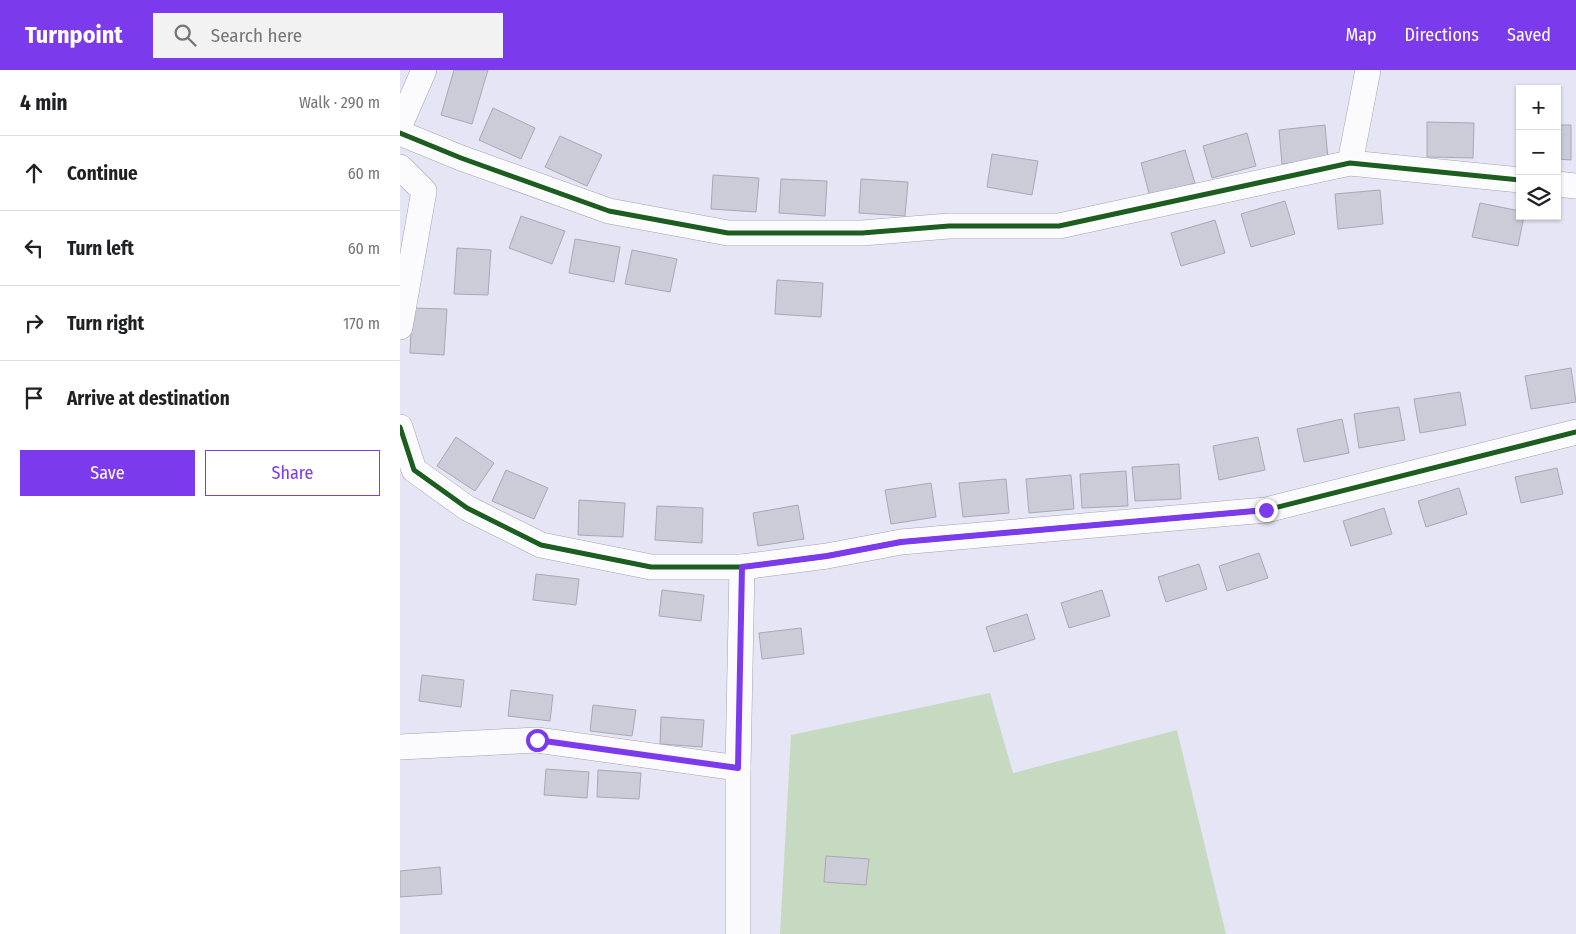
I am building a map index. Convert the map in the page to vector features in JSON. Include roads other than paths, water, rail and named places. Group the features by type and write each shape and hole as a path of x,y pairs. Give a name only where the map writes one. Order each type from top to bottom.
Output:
{"street":[{"path":"400,125 424,70"},
{"path":"1350,163 1368,70"},
{"path":"400,133 461,158 609,212 728,233 862,233 949,226 1059,226 1350,163 1516,180"},
{"path":"400,167 424,191 400,327"},
{"path":"1561,184 1576,186"},
{"path":"400,427 414,470 468,508 541,544 651,567 742,567 827,556 901,542 1266,510 1576,432"},
{"path":"738,934 738,768 742,567"},
{"path":"400,747 537,740 738,768"}]}
